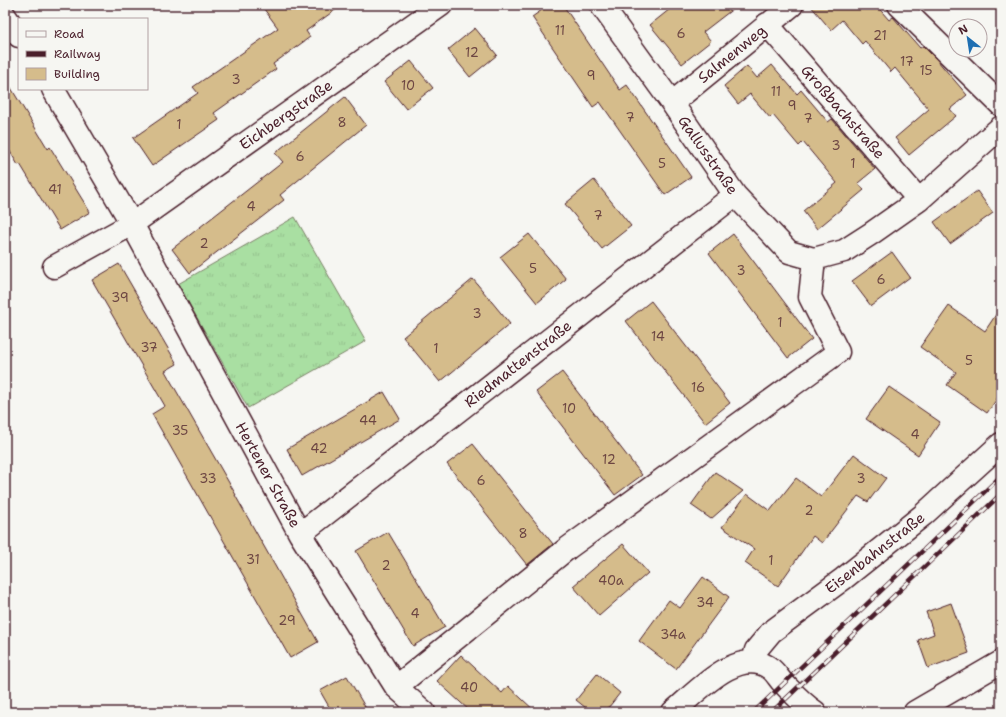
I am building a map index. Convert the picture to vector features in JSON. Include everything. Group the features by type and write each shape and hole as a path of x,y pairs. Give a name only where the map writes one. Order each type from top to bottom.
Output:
{"street":[{"name":"Eichbergstraße","path":"132,224 441,5"},
{"name":"Gallusstraße","path":"601,5 672,103 735,195 789,252 814,259"},
{"name":"Salmenweg","path":"672,103 792,5"},
{"path":"899,5 1001,105"},
{"path":"5,16 18,35"},
{"name":"Großbachstraße","path":"767,24 919,200"},
{"name":"Hertener Straße","path":"54,90 132,224 300,534 396,687 424,712"},
{"path":"396,687 568,548 838,352 810,297 814,259 844,251 919,200 1001,127"},
{"name":"Riedmattenstraße","path":"300,534 735,195"},
{"path":"54,267 132,224"},
{"name":"Eisenbahnstraße","path":"753,662 756,650 771,632 843,579 923,515 1001,444"},
{"path":"672,712 714,677 730,667 742,663 753,662 763,664 772,670 784,684 815,712"},
{"path":"915,712 1001,662"}],"green space":[{"path":"295,217 366,341 248,408 178,284"}],"building":[{"path":"261,5 342,5 306,31 310,37 273,64 276,69 214,113 219,120 152,166 133,138 198,93 193,87 278,28"},
{"path":"549,5 563,5 620,90 627,85 691,177 665,195 600,102 593,107 532,17"},
{"path":"675,5 738,5 703,32 711,41 682,64 650,25"},
{"path":"810,5 876,5 889,20 893,17 920,48 923,46 937,60 967,95 950,109 956,116 909,155 895,138 929,109 895,68 891,72 865,41 862,44 842,20 831,30"},
{"path":"475,28 497,55 470,77 448,50"},
{"path":"411,61 433,88 406,109 384,82"},
{"path":"772,65 797,94 801,90 828,122 832,119 875,169 858,183 864,190 817,229 803,211 837,183 803,142 799,146 773,115 770,118 750,94 738,104 724,86 747,66 757,78"},
{"path":"5,78 48,149 50,147 90,212 60,230 20,164 18,165 5,143"},
{"path":"345,97 366,125 280,195 284,200 190,273 172,249 283,162 275,153"},
{"path":"594,180 631,226 602,249 565,204"},
{"path":"977,191 993,213 950,244 934,222"},
{"path":"529,234 566,279 537,303 500,257"},
{"path":"733,234 812,339 788,358 709,253"},
{"path":"892,252 910,277 871,306 852,281"},
{"path":"119,264 177,364 165,371 318,642 290,658 152,414 165,406 92,280"},
{"path":"473,279 510,324 440,382 403,337"},
{"path":"651,301 730,403 705,423 626,321"},
{"path":"949,306 985,331 1001,307 1001,393 987,413 947,385 956,372 920,347"},
{"path":"562,372 642,475 615,495 536,392"},
{"path":"889,387 940,422 918,455 866,419"},
{"path":"384,392 400,419 302,476 287,449"},
{"path":"473,444 553,544 527,565 447,464"},
{"path":"854,454 886,478 868,502 858,496 822,543 813,536 778,586 745,563 754,549 722,527 747,494 770,511 796,478 821,497"},
{"path":"715,472 743,491 711,519 691,505"},
{"path":"388,532 445,627 413,646 356,551"},
{"path":"623,544 648,573 599,616 573,586"},
{"path":"703,577 729,597 676,669 639,641 669,600 680,608"},
{"path":"951,603 969,653 928,668 918,640 934,634 926,612"},
{"path":"461,655 502,693 508,686 536,712 471,712 437,681"},
{"path":"597,674 620,693 605,712 591,712 576,700"},
{"path":"347,676 368,712 332,712 320,691"}],"railway":[{"path":"754,712 1001,476"},
{"path":"772,712 1001,494"}]}
